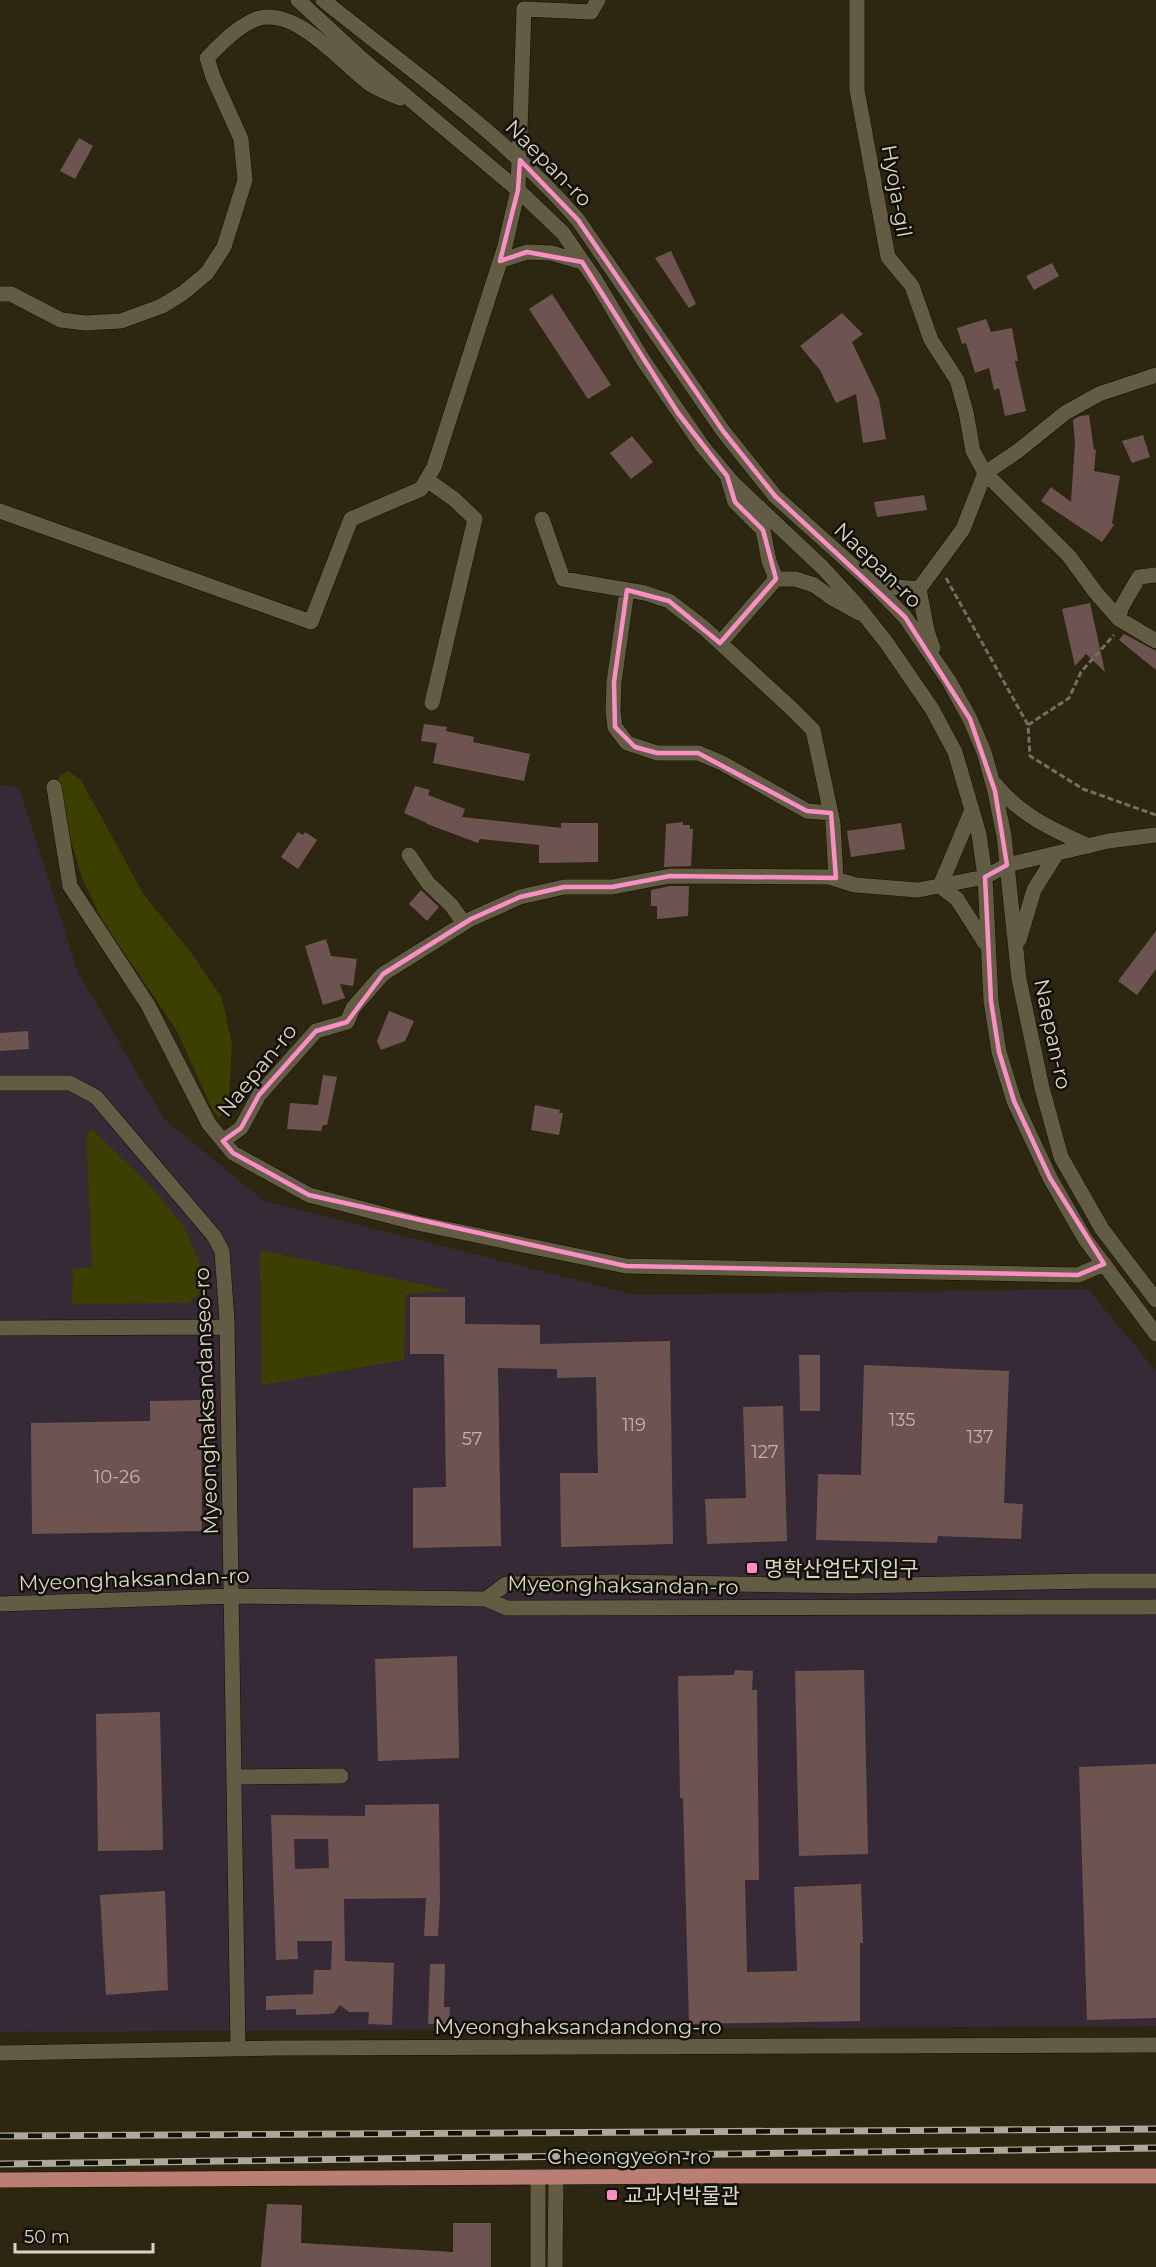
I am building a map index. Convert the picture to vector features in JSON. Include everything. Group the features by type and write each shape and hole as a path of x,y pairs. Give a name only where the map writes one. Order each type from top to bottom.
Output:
{"main road":[{"name":"Cheongyeon-ro","path":"0,2180 1156,2176"},
{"name":"Cheongyeon-ro","path":"0,2191 12,2187 101,2178"}],"street":[{"name":"Naepan-ro","path":"298,0 417,106 518,190 564,233 672,404 703,447 727,476 776,525 824,568 886,642 932,709 955,752 979,834 985,877 991,1001 999,1052 1014,1101 1050,1178 1086,1239 1156,1334"},
{"name":"Naepan-ro","path":"323,0 486,128 551,190 578,220 723,430 775,496 874,585 905,617 940,667 970,719 984,752 993,782 1004,837 1019,979 1042,1088 1061,1157 1102,1229 1156,1300"},
{"path":"0,511 311,622 351,519 421,489 434,467 500,261 518,190 524,9 591,12 598,0"},
{"name":"Hyoja-gil","path":"857,0 857,90 888,257 912,286 931,340 957,380 966,412 973,452 985,473 1069,556 1119,620 1156,641"},
{"path":"0,294 11,294 61,321 85,323 121,321 162,306 183,293 207,273 224,247 245,180 241,139 213,77 207,58 229,36 255,19 280,18 303,28 373,86 417,106"},
{"path":"500,261 527,252 551,253 582,261"},
{"path":"940,667 927,631 919,589 963,529 985,473 1018,451 1065,413 1099,394 1156,375"},
{"path":"727,476 735,502 763,530 769,561 776,579"},
{"path":"427,480 454,499 475,519 432,703"},
{"path":"542,519 563,579 645,593 669,602 720,643 813,730 831,813 836,879"},
{"path":"1119,620 1121,608 1139,578 1156,575"},
{"path":"720,643 776,579 795,579 814,585 866,617"},
{"path":"874,585 919,589"},
{"path":"627,590 614,682 613,711 615,727 627,743 657,753 698,753 722,763 807,811 831,813"},
{"path":"993,782 1006,798 1024,813 1047,827 1089,846"},
{"path":"54,787 70,886 148,1005 210,1124 232,1153 309,1195 417,1223 626,1266 1078,1275 1104,1264"},
{"path":"972,810 940,886 957,899 987,945"},
{"path":"985,877 1007,865 1089,846 1156,835"},
{"path":"1017,952 1034,890 1057,854"},
{"path":"409,855 428,883 451,905 464,923"},
{"name":"Naepan-ro","path":"223,1141 241,1128 259,1095 316,1031 347,1022 353,1008 383,974 464,923 520,897 564,887 612,887 670,876 818,877 836,879 855,885 918,890 985,877"},
{"name":"Myeonghaksandanseo-ro","path":"0,1083 70,1083 96,1097 214,1236 222,1251 227,1327 238,2049"},
{"path":"0,1328 227,1327"},
{"name":"Myeonghaksandan-ro","path":"486,1599 506,1584 615,1582 855,1586 1156,1581"},
{"name":"Myeonghaksandan-ro","path":"0,1604 232,1596 486,1599 507,1608 1156,1607"},
{"path":"234,1778 341,1776"},
{"name":"Myeonghaksandandong-ro","path":"0,2053 238,2049 961,2044 1156,2045"},
{"path":"538,2177 538,2267"},
{"path":"555,2177 555,2267"}],"path":[{"path":"938,564 1028,725 1030,756 1083,789 1156,815"},
{"path":"1028,725 1069,698 1081,672 1115,634 1119,620"}],"highlighted area":[{"path":"520,160 578,220 723,431 775,496 905,617 970,719 995,791 1007,865 985,877 991,1001 999,1052 1014,1101 1050,1178 1104,1264 1078,1275 626,1266 309,1195 233,1153 223,1141 241,1128 259,1095 316,1031 347,1022 383,974 401,962 471,919 520,897 564,887 612,887 670,876 836,878 831,813 807,811 698,753 657,753 635,747 615,727 614,682 627,590 669,601 720,643 776,579 763,530 735,502 727,476 678,413 582,262 527,252 500,261 518,190"}],"shaded area":[{"path":"68,771 81,780 144,895 190,951 222,998 232,1045 229,1095 225,1110 219,1118 213,1111 177,1031 102,920 82,878 67,827 58,777"},
{"path":"0,785 19,788 78,972 164,1119 264,1201 636,1295 1088,1289 1156,1371 1156,2026 0,2032"},
{"path":"92,1129 152,1187 184,1227 204,1272 199,1294 188,1303 72,1304 73,1269 92,1267 86,1134"},
{"path":"260,1250 453,1291 406,1294 404,1360 262,1385"}],"building":[{"path":"79,138 93,146 75,179 60,171"},
{"path":"671,251 696,304 689,308 655,258"},
{"path":"1052,263 1059,276 1034,290 1026,276"},
{"path":"552,294 611,385 588,399 529,309"},
{"path":"842,313 863,334 852,342 879,399 886,439 863,443 856,394 836,403 820,370 800,346"},
{"path":"986,319 991,332 1012,328 1018,361 1015,361 1026,411 1005,416 999,388 994,390 989,368 975,373 966,343 962,344 957,328"},
{"path":"1089,415 1094,450 1096,449 1094,471 1120,476 1112,523 1114,525 1102,542 1041,501 1051,487 1071,502 1075,442 1073,420"},
{"path":"1143,435 1150,457 1132,463 1122,441"},
{"path":"632,436 653,462 631,479 610,453"},
{"path":"924,495 927,510 877,517 874,502"},
{"path":"1090,603 1105,672 1086,654 1075,666 1062,609"},
{"path":"1124,634 1156,651 1156,670 1119,640"},
{"path":"424,724 447,727 446,731 474,737 473,742 530,754 524,781 433,763 437,743 421,741"},
{"path":"415,786 430,790 428,795 465,809 462,817 561,828 561,823 598,823 598,862 539,863 539,845 480,839 478,843 427,824 404,813"},
{"path":"683,822 683,825 690,825 690,829 693,829 691,866 664,867 666,824"},
{"path":"901,823 905,849 851,857 847,831"},
{"path":"298,832 303,835 305,832 317,840 298,869 281,857"},
{"path":"671,886 689,886 688,916 657,919 657,906 651,906 651,890"},
{"path":"421,890 439,907 427,921 409,904"},
{"path":"1156,931 1156,969 1137,995 1118,981"},
{"path":"326,939 331,956 357,959 353,986 340,984 345,998 323,1005 305,946"},
{"path":"389,1011 414,1021 405,1041 381,1050 377,1041"},
{"path":"28,1031 29,1049 0,1051 0,1033"},
{"path":"323,1075 337,1077 327,1125 323,1125 321,1131 287,1129 290,1103 318,1105"},
{"path":"535,1105 560,1110 559,1113 563,1113 559,1135 531,1130"},
{"path":"410,1297 465,1297 465,1324 540,1325 540,1344 670,1341 673,1544 561,1547 560,1473 598,1473 596,1377 557,1378 557,1369 498,1368 501,1546 413,1548 413,1488 446,1487 444,1354 410,1354"},
{"path":"799,1355 820,1355 820,1411 800,1411"},
{"path":"864,1365 1009,1371 1004,1503 1023,1504 1021,1539 938,1536 937,1543 816,1540 818,1474 861,1475"},
{"path":"201,1400 202,1531 32,1534 31,1423 150,1421 150,1401"},
{"path":"783,1406 787,1541 707,1544 705,1499 746,1498 743,1407"},
{"path":"457,1656 459,1758 378,1761 375,1659"},
{"path":"735,1670 753,1671 752,1690 757,1690 759,1880 745,1880 747,1972 797,1971 794,1887 861,1884 863,1943 860,1943 860,2021 689,2024 683,1798 680,1798 678,1676 734,1675"},
{"path":"864,1670 868,1854 799,1856 795,1671"},
{"path":"160,1712 163,1850 98,1851 96,1714"},
{"path":"1156,1764 1156,2018 1087,2020 1079,1767"},
{"path":"439,1804 438,1936 424,1936 426,1898 344,1899 345,1961 394,1963 392,2025 368,2024 369,2012 349,2012 340,2005 334,2013 329,2014 296,2015 296,2009 266,2010 266,1996 313,1994 314,1970 331,1970 332,1941 297,1941 298,1959 276,1960 271,1815 365,1816 365,1805","holes":["294,1839 328,1839 329,1868 295,1869"]},
{"path":"165,1891 168,1990 106,1995 100,1895"},
{"path":"430,1964 445,1964 444,2007 450,2007 449,2024 428,2024"},
{"path":"267,2204 302,2205 301,2243 453,2252 453,2223 491,2223 491,2267 261,2267"}],"railway":[{"path":"0,2136 1156,2129"},
{"path":"0,2164 1156,2148"}],"place":[{"name":"명학산업단지입구","path":"752,1568"},
{"name":"교과서박물관","path":"612,2195"}]}
